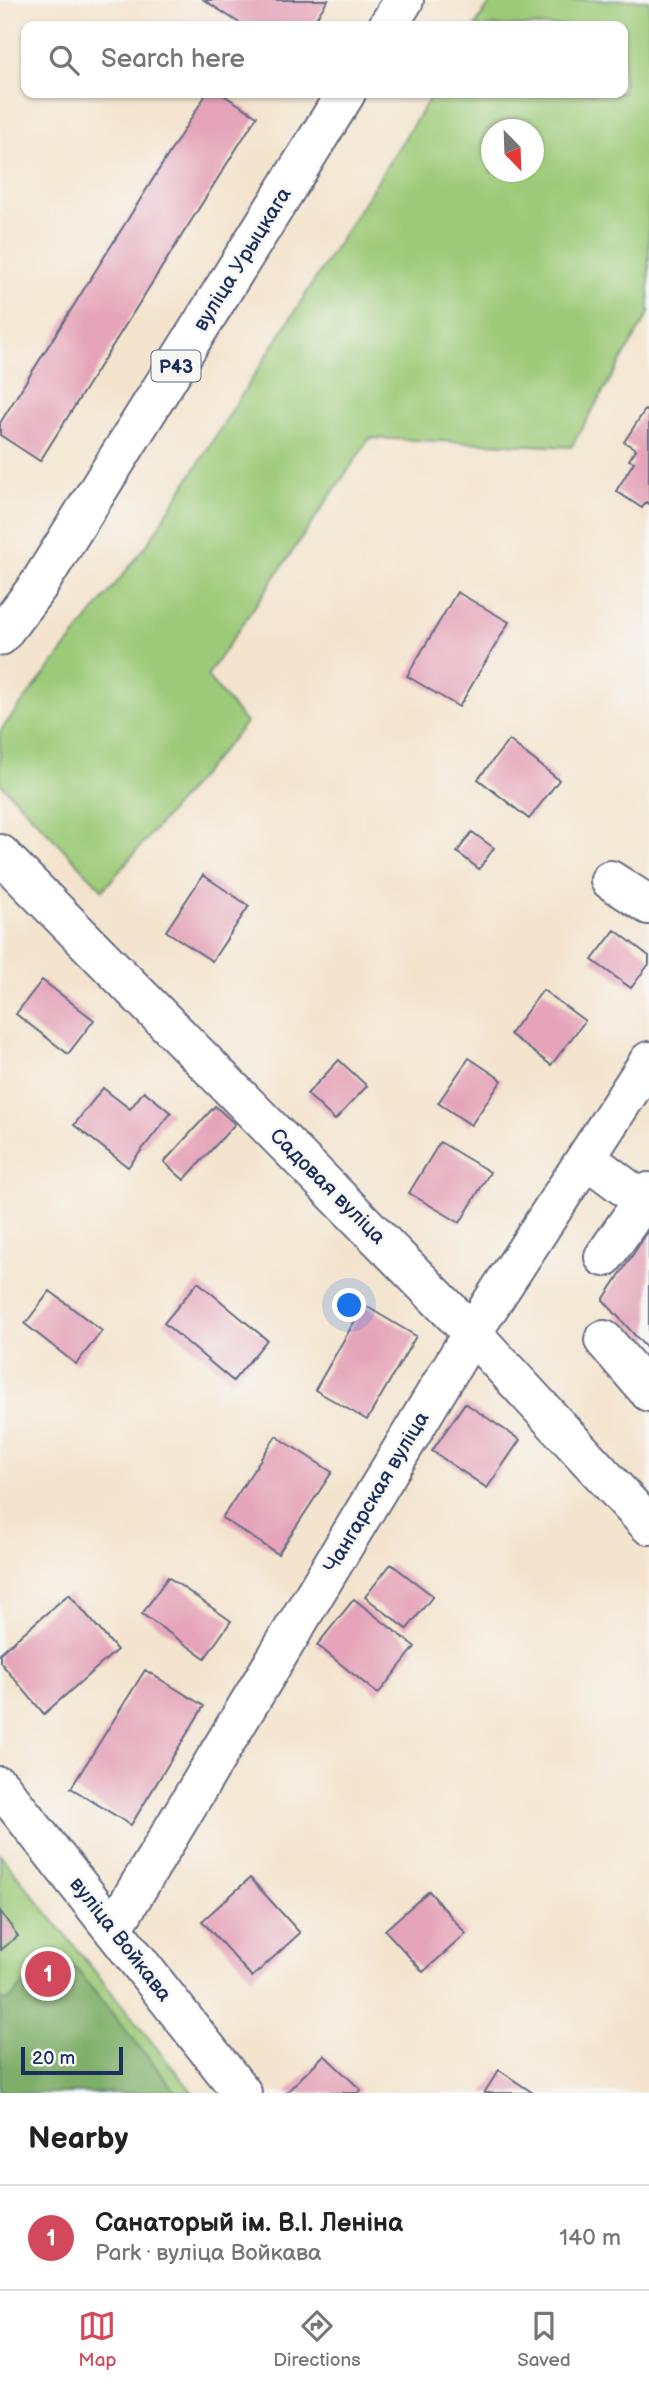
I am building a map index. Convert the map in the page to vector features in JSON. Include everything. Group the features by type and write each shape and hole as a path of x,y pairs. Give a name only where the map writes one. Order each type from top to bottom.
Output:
{"street":[{"path":"391,21 404,0"},
{"name":"вуліца Урыцкага","path":"0,636 38,586 343,98"},
{"name":"Садовая вуліца","path":"0,853 472,1333 649,1525"},
{"path":"610,880 649,905"},
{"name":"Чангарская вуліца","path":"113,1928 472,1333 649,1061"},
{"path":"586,1158 646,1196 604,1257"},
{"path":"604,1340 649,1392"},
{"name":"вуліца Войкава","path":"0,1786 242,2093"}],"green space":[{"path":"492,0 649,0 649,313 571,447 370,438 207,676 246,723 103,890 0,783 0,731 148,543 430,98 628,98 628,21 478,21"},
{"path":"0,1854 193,2093 0,2093"},
{"path":"62,1958 76,1969 177,2093 0,2093 0,1999 8,2001 45,1961"}],"building":[{"path":"204,0 328,0 314,21 236,21"},
{"path":"204,98 228,98 257,116 40,461 0,435 0,423"},
{"path":"645,410 649,412 649,504 646,502 642,508 616,491 634,462 629,460 636,449 624,442"},
{"path":"457,592 509,622 459,707 407,676"},
{"path":"509,740 559,780 529,819 478,779"},
{"path":"472,832 494,848 479,869 457,852"},
{"path":"203,875 249,906 212,961 166,931"},
{"path":"615,930 649,956 649,964 631,988 592,960"},
{"path":"42,980 94,1020 68,1054 16,1014"},
{"path":"543,990 585,1021 551,1065 510,1034"},
{"path":"469,1058 502,1080 471,1125 438,1103"},
{"path":"339,1060 367,1086 335,1120 307,1094"},
{"path":"103,1088 130,1109 144,1091 171,1113 128,1167 74,1125"},
{"path":"215,1106 235,1124 184,1180 164,1162"},
{"path":"440,1142 490,1172 460,1223 409,1193"},
{"path":"649,1230 649,1351 603,1300"},
{"path":"198,1282 267,1340 233,1381 164,1323"},
{"path":"50,1291 102,1331 76,1364 25,1324"},
{"path":"364,1305 416,1336 367,1420 315,1390"},
{"path":"465,1403 520,1440 487,1488 432,1451"},
{"path":"276,1436 332,1472 278,1554 222,1518"},
{"path":"391,1564 433,1596 407,1629 365,1597"},
{"path":"168,1577 231,1621 205,1658 142,1614"},
{"path":"69,1594 117,1650 44,1714 0,1662 0,1653"},
{"path":"354,1599 415,1647 378,1694 317,1645"},
{"path":"145,1670 204,1706 131,1825 71,1788"},
{"path":"250,1878 300,1933 252,1977 202,1921"},
{"path":"429,1891 466,1934 423,1972 385,1930"},
{"path":"0,1911 18,1936 0,1950"},
{"path":"324,2055 361,2090 358,2093 286,2093"},
{"path":"499,2070 533,2093 484,2093"}],"place":[{"name":"Санаторый ім. В.І. Леніна","path":"48,1974"}]}
